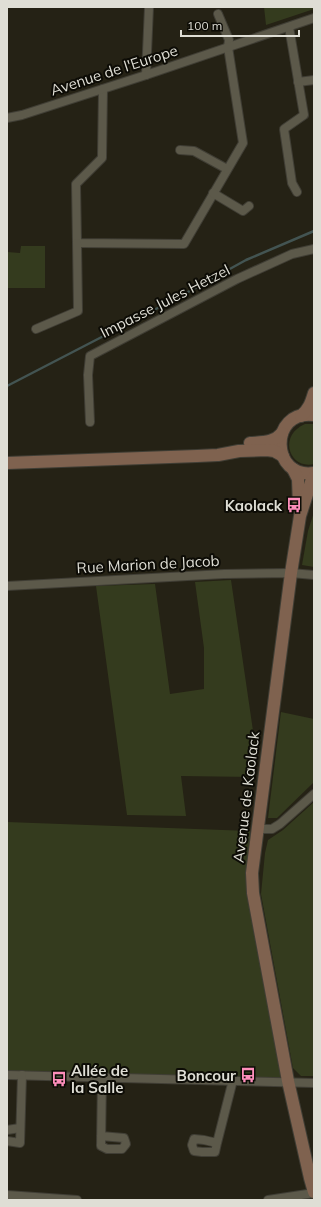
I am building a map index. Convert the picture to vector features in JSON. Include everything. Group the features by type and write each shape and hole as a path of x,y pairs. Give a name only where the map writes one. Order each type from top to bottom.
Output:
{"main road":[{"path":"301,416 307,411 314,393"},
{"path":"197,456 238,443 267,442 273,440 278,437 288,424 296,418 309,414 314,415"},
{"path":"282,433 280,445 282,456"},
{"path":"7,463 218,455 239,451 268,450 274,451 282,456 287,463 301,472 314,472"},
{"name":"Avenue de Kaolack","path":"293,468 298,479 300,516"},
{"name":"Avenue de Kaolack","path":"314,477 300,516 291,573 252,873 253,893 288,1081 314,1192"}],"street":[{"path":"146,76 149,7"},
{"path":"77,243 184,244 243,144 228,47 229,40 218,14"},
{"name":"Avenue de l'Europe","path":"7,118 22,115 146,76 314,18"},
{"path":"289,27 304,115 284,129 292,183 297,192"},
{"path":"298,82 314,80"},
{"path":"36,329 78,311 76,184 102,158 103,89"},
{"path":"180,150 194,151 227,169"},
{"path":"213,193 243,211 249,206"},
{"name":"Impasse Jules Hetzel","path":"90,422 88,375 90,356 237,280 292,254 314,249"},
{"name":"Rue Marion de Jacob","path":"7,586 224,574 291,573 314,575"},
{"path":"258,830 272,828 280,824 314,794"},
{"path":"7,1075 288,1081 314,1083"},
{"path":"7,1142 20,1143 22,1075"},
{"path":"101,1136 102,1077"},
{"path":"217,1143 233,1080"},
{"path":"7,1130 20,1128"},
{"path":"268,1200 314,1192"},
{"path":"7,1194 77,1200"}],"green space":[{"path":"264,7 314,7 314,9 266,25"},
{"path":"21,246 45,246 45,288 7,288 7,252 20,253"},
{"path":"305,424 314,424 314,464 299,462 293,457 290,451 289,444 291,436 296,429"},
{"path":"314,512 314,567 302,565 308,531"},
{"path":"231,580 257,758 254,777 181,776 186,816 127,815 96,586 155,584 170,694 204,689 204,648 195,582"},
{"path":"281,712 314,719 314,782 277,818 268,818"},
{"path":"314,802 314,1076 301,1076 293,1068 261,894 265,853 268,840 283,830"},
{"path":"7,822 250,831 252,873 288,1081 7,1075"}],"waterway":[{"path":"7,386 179,297 246,260 314,231"}],"place":[{"name":"Kaolack","path":"294,505"},
{"name":"Boncour","path":"248,1075"},
{"name":"Allée de la Salle","path":"59,1079"}]}
